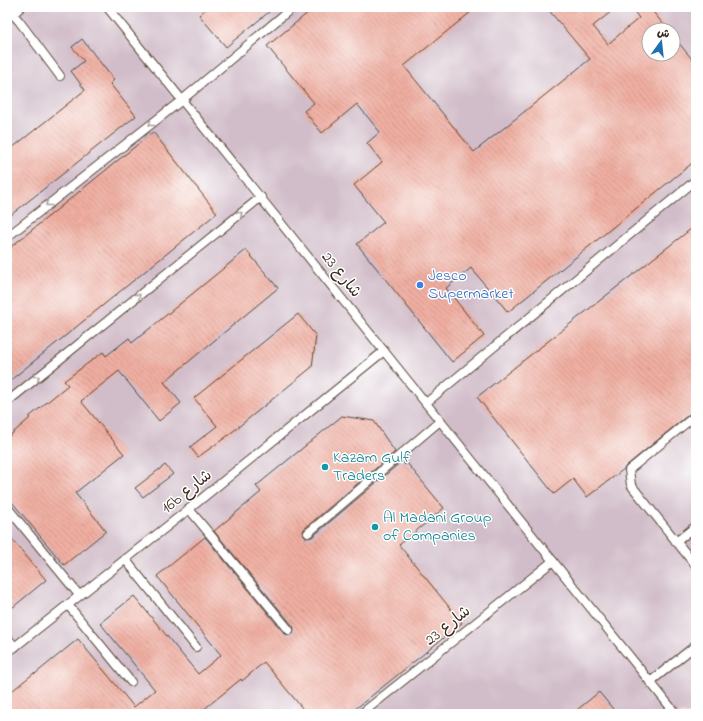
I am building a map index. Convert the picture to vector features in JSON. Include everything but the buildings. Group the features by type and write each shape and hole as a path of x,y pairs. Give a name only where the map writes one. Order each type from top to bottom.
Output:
{"lane":[{"path":"22,7 10,11 60,76"},
{"name":"شارع 23","path":"107,7 676,714"},
{"path":"7,237 182,100 293,7"},
{"path":"426,403 696,180"},
{"path":"7,402 261,197"},
{"name":"16b شارع","path":"7,653 189,509 384,351"},
{"path":"696,415 629,470 631,485 696,566"},
{"path":"308,533 440,421"},
{"path":"7,507 79,595"},
{"path":"189,509 289,630"},
{"path":"676,542 696,526"},
{"path":"125,559 196,647"},
{"name":"شارع 23","path":"361,714 553,561"},
{"path":"68,605 131,682"},
{"path":"7,637 15,647"},
{"path":"650,682 696,646"}],"shaded area":[{"path":"7,7 696,7 696,714 7,714"}],"place":[{"name":"Jesco Supermarket","path":"420,285"},
{"name":"Kazam Gulf Traders","path":"325,467"},
{"name":"Al Madani Group of Companies","path":"375,527"}]}
